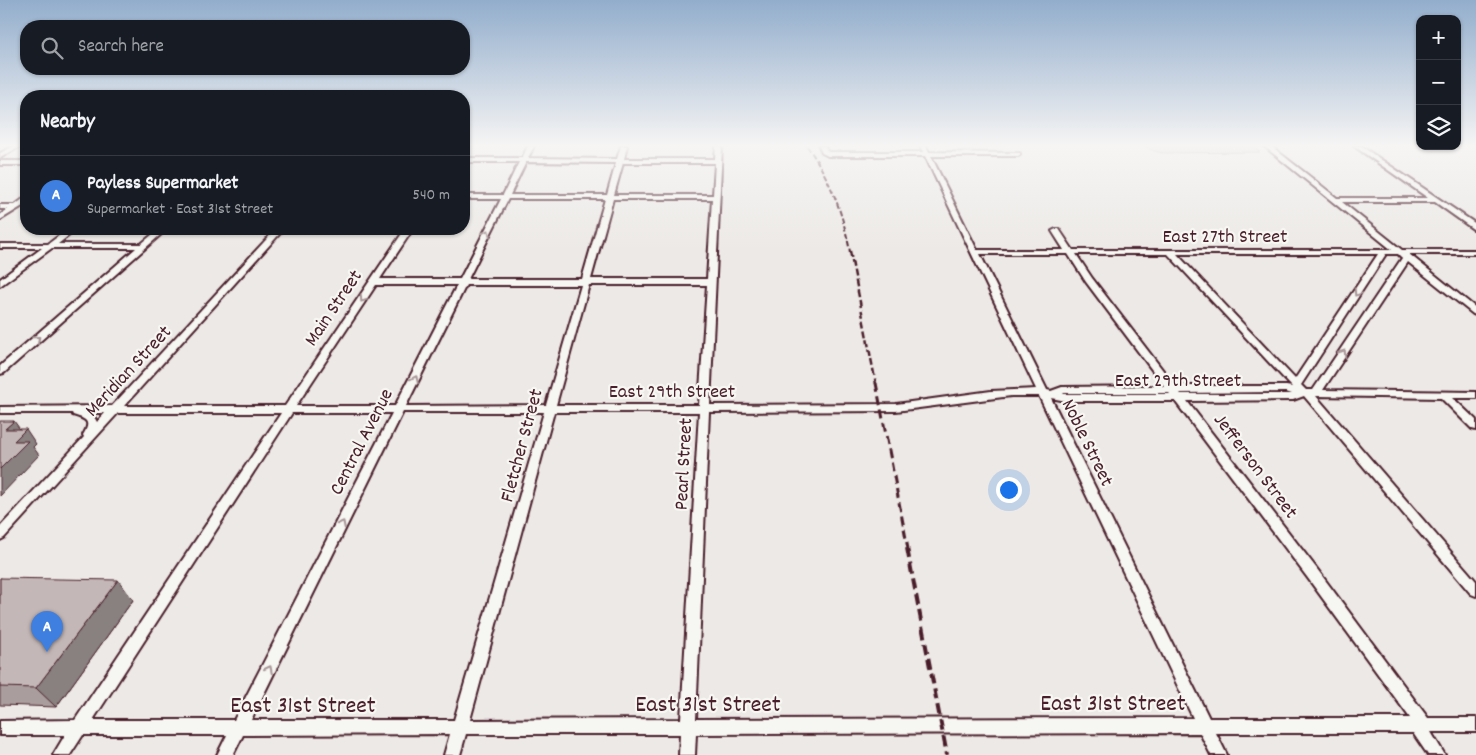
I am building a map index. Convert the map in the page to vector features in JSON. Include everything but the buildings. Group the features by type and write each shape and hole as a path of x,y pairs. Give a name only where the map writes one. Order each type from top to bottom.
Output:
{"street":[{"name":"Central Avenue","path":"225,755 513,181"},
{"name":"Fletcher Street","path":"452,755 614,181"},
{"name":"Pearl Street","path":"687,755 693,612 717,181"},
{"name":"Noble Street","path":"940,181 974,252 1048,394 1219,755"},
{"path":"1311,181 1476,312"},
{"path":"1409,181 1476,227"},
{"path":"470,197 717,197"},
{"path":"1335,200 1437,200"},
{"path":"0,218 20,205"},
{"path":"0,207 16,207"},
{"path":"1466,220 1476,220"},
{"name":"Jefferson Street","path":"1056,231 1176,394 1312,573 1420,725 1437,755"},
{"path":"0,284 65,235"},
{"path":"0,371 156,235"},
{"name":"Meridian Street","path":"0,536 274,235"},
{"name":"Main Street","path":"79,728 288,409 405,235"},
{"path":"0,246 144,246"},
{"name":"East 27th Street","path":"974,252 1384,252 1404,255 1476,252"},
{"path":"1170,252 1305,391 1476,590"},
{"path":"1305,391 1384,252"},
{"path":"1305,391 1404,255"},
{"path":"374,282 712,282"},
{"name":"East 29th Street","path":"49,410 903,407 971,396 1048,394 1066,398 1176,394 1293,397 1305,391 1476,395"},
{"path":"1444,395 1476,426"},
{"path":"0,410 49,410 88,415 92,420 92,430 82,445"},
{"name":"East 31st Street","path":"0,728 1476,725"},
{"path":"61,755 79,728"}],"railway":[{"path":"828,181 844,223 850,252"},
{"path":"850,251 876,384"},
{"path":"876,383 908,549"},
{"path":"907,548 947,755"}],"place":[{"name":"Payless Supermarket","path":"47,652"}]}
